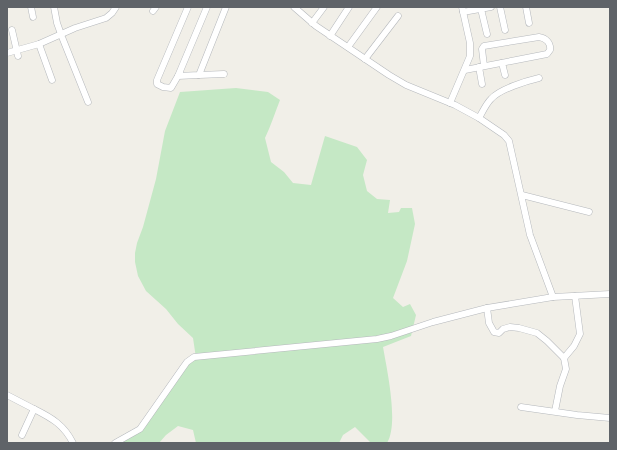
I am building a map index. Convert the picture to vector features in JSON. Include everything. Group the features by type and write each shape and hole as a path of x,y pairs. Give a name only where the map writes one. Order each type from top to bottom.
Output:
{"street":[{"path":"31,7 33,17"},
{"path":"54,7 57,23 88,102"},
{"path":"7,54 18,53 61,34 106,18 116,7"},
{"path":"188,7 157,80 157,84 163,87 171,88 178,76 207,7"},
{"path":"199,75 226,7"},
{"path":"312,24 324,7"},
{"path":"330,36 349,7"},
{"path":"450,103 470,56 463,9 491,7"},
{"path":"500,7 505,30"},
{"path":"526,7 529,23"},
{"path":"297,8 312,24 406,85 450,103 479,118 504,135 509,141 530,235 553,298"},
{"path":"348,47 373,8"},
{"path":"483,8 487,34"},
{"path":"366,59 398,16"},
{"path":"12,30 18,53"},
{"path":"465,70 481,67 502,63 547,54 550,50 549,43 545,38 539,37 484,46 482,49 481,67 482,84"},
{"path":"38,44 52,80"},
{"path":"502,63 505,75"},
{"path":"178,76 224,74"},
{"path":"479,118 488,102 496,94 524,82 539,78"},
{"path":"522,195 589,212"},
{"path":"115,443 140,428 187,362 194,357 377,340 434,322 487,308 553,298 610,294"},
{"path":"564,358 574,346 580,334 575,296"},
{"path":"487,308 489,323 494,332 499,333 503,329 510,327 537,333 564,358 566,369 561,382 556,412"},
{"path":"7,395 53,419 66,430 73,443"},
{"path":"521,407 610,418"},
{"path":"22,435 34,409"}],"green space":[{"path":"236,88 268,92 280,100 265,138 271,162 284,172 293,183 311,185 325,136 357,147 367,160 363,175 367,191 377,199 390,200 388,213 399,212 401,208 412,208 415,224 407,261 393,298 403,307 410,304 416,315 411,336 383,347 392,410 392,423 387,443 371,443 355,427 343,435 339,443 196,443 193,430 178,426 166,435 159,443 119,443 134,434 189,364 196,358 193,338 178,324 166,309 146,291 138,276 135,262 137,243 156,179 165,131 180,92"}]}
